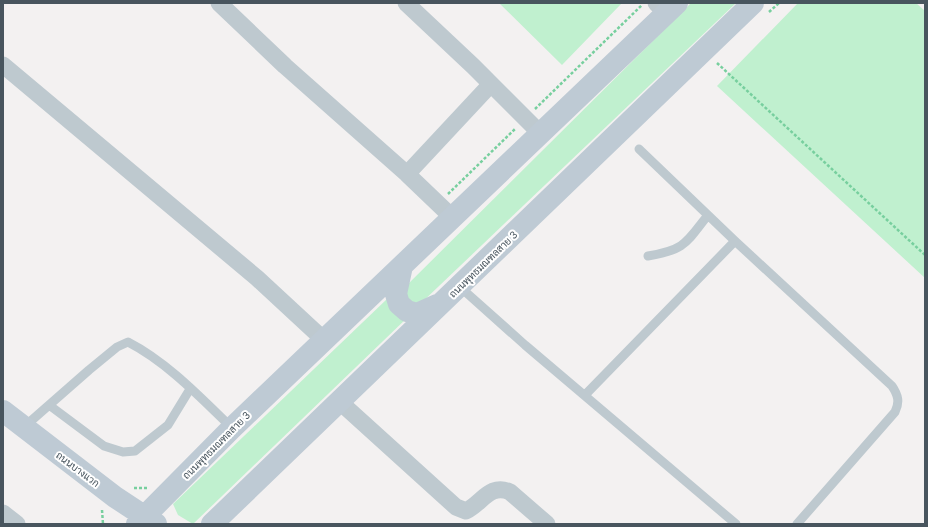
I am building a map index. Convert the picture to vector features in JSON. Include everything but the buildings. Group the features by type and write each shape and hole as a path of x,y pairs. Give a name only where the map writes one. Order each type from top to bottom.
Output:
{"main road":[{"name":"ถนนพุทธมณฑลสาย 3","path":"212,524 460,287 753,3"},
{"name":"ถนนพุทธมณฑลสาย 3","path":"146,521 232,428 453,218 666,6"},
{"path":"402,266 396,294 399,304 407,312 417,314 442,303"},
{"name":"ถนนบางแวก","path":"3,411 146,521"}],"street":[{"path":"219,3 285,66 407,174 453,218"},
{"path":"406,3 540,133"},
{"path":"3,65 257,278 324,340"},
{"path":"407,174 491,84"},
{"path":"340,402 456,507 466,511 475,506 489,492 496,489 503,489 510,492 547,524"},
{"path":"3,513 17,524"}],"lane":[{"path":"639,149 734,241 892,386 898,398 898,406 895,412 798,524"},
{"path":"648,256 668,253 682,246 708,215"},
{"path":"585,395 734,241"},
{"path":"460,287 736,524"},
{"path":"24,428 117,347 128,342 141,349 190,389 232,428"},
{"path":"49,405 104,446 123,452 135,451 168,425 190,389"}],"path":[{"path":"703,51 925,255"},
{"path":"101,510 103,524"}],"green space":[{"path":"499,3 622,3 562,65"},
{"path":"691,3 736,3 417,307 406,304 403,289"},
{"path":"798,3 916,3 925,11 925,278 717,86"},
{"path":"387,299 408,317 193,524 178,515 173,504"}]}
